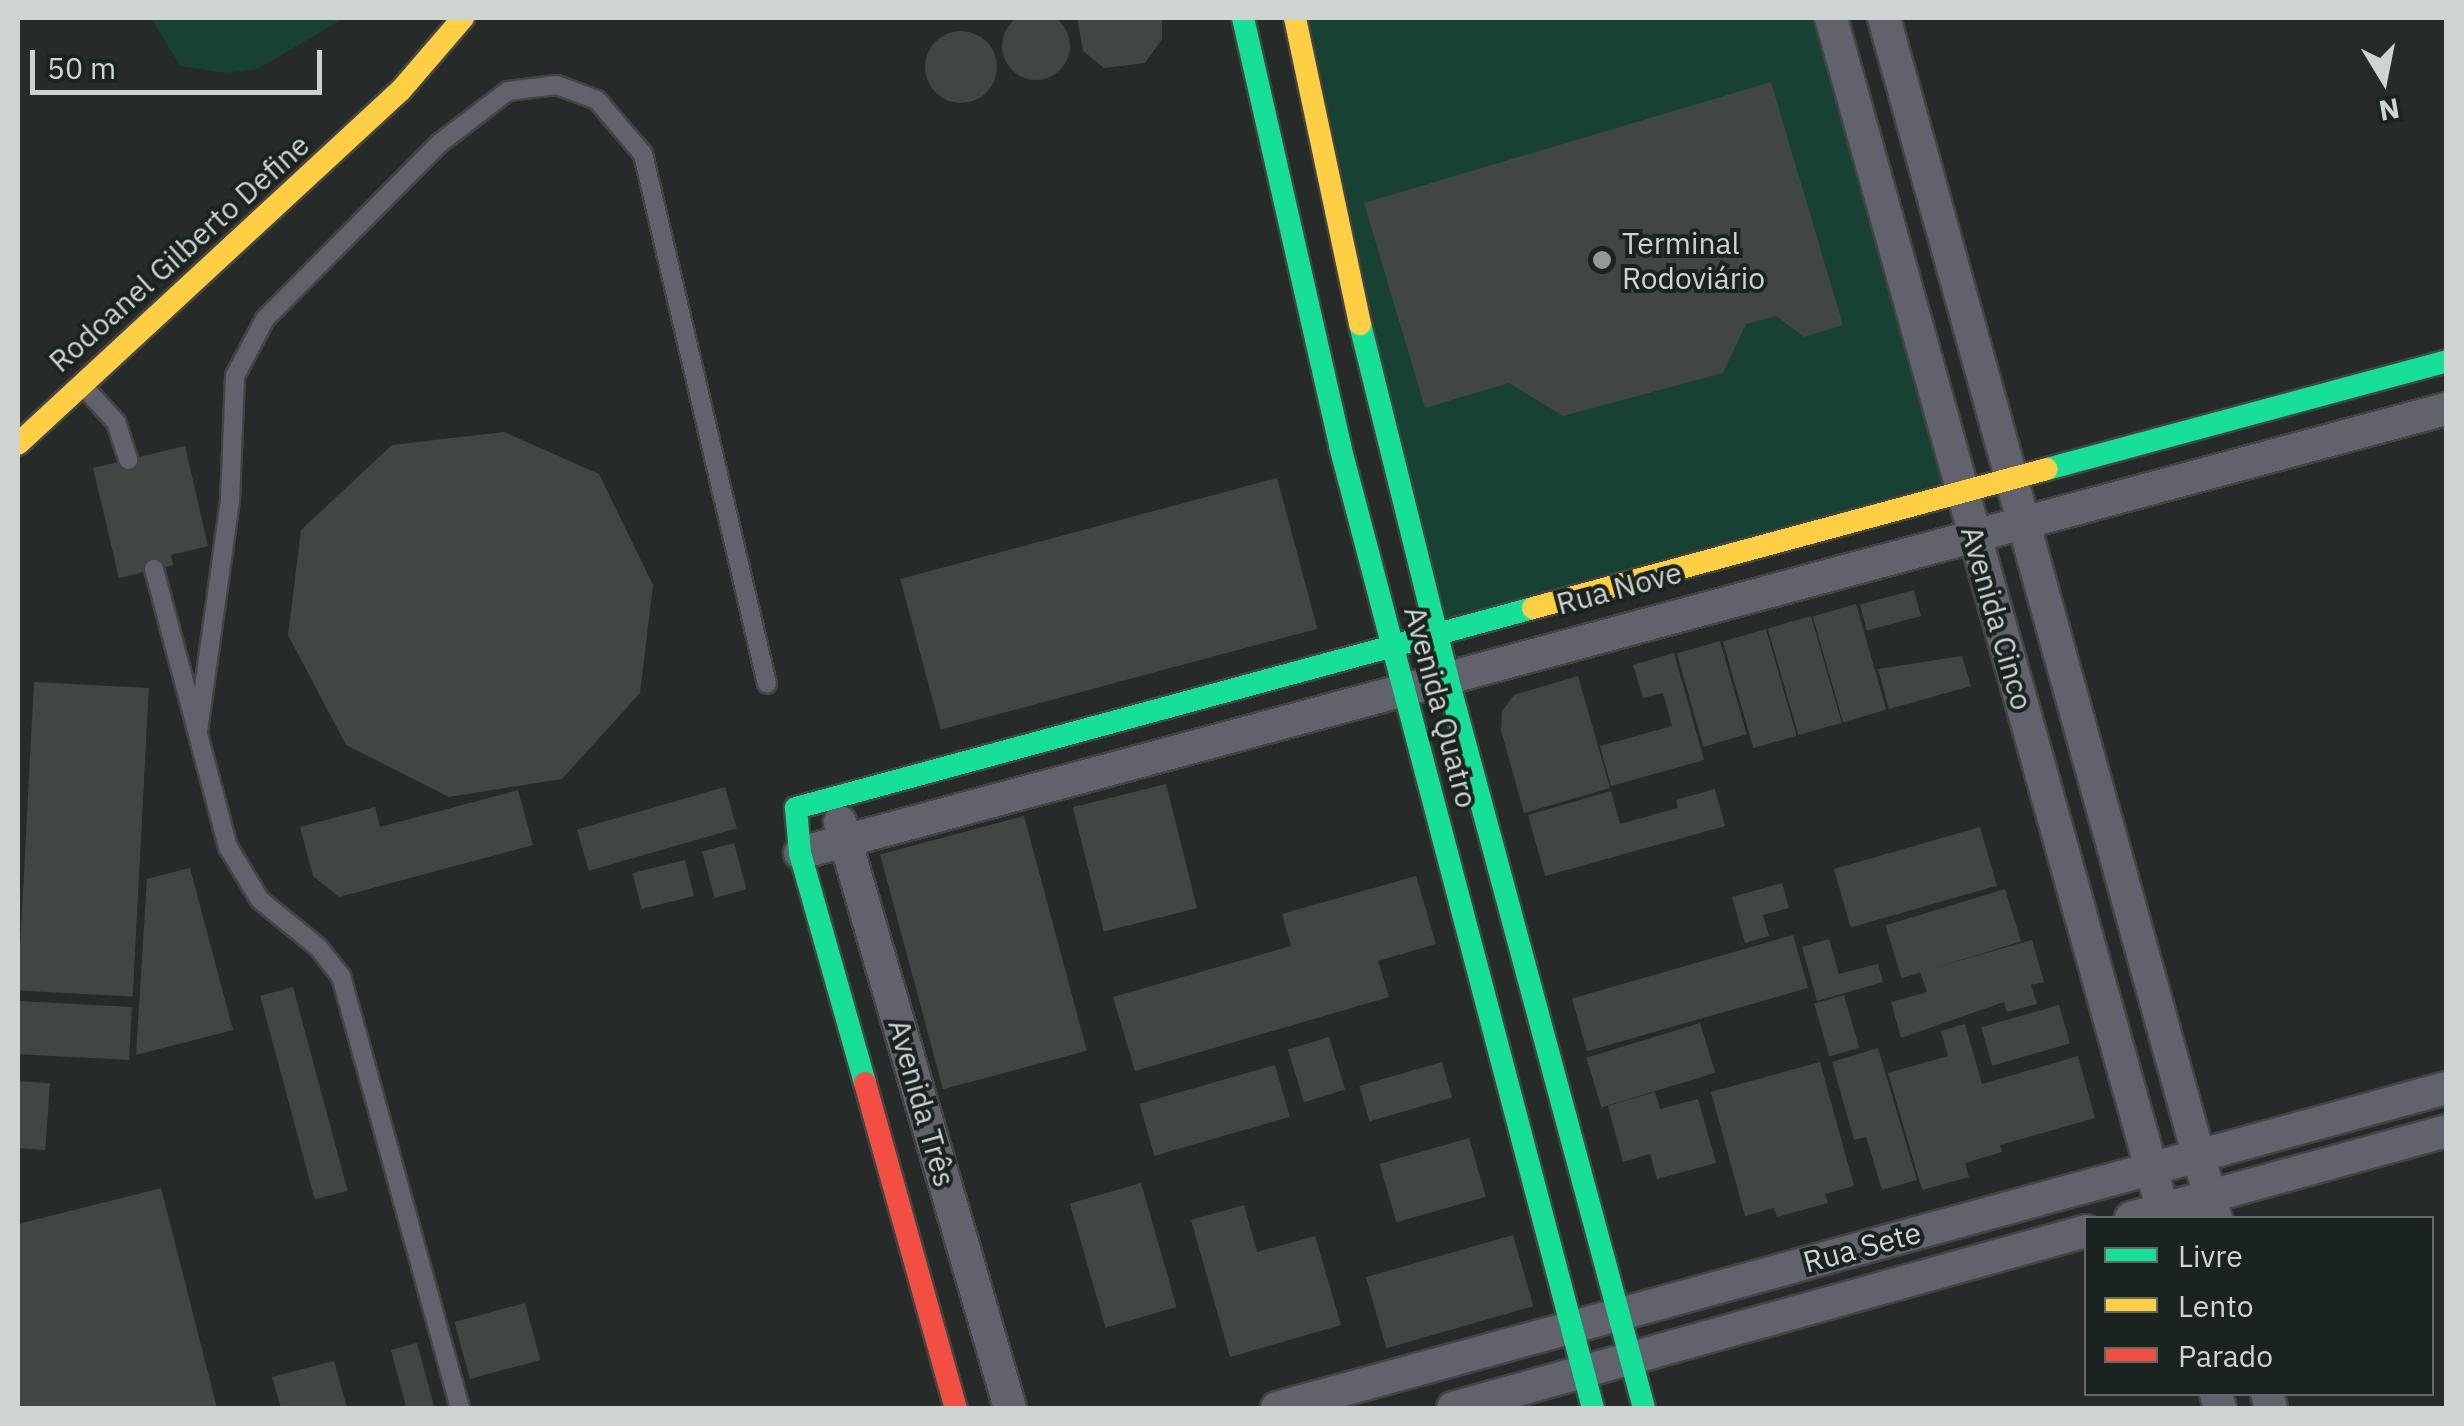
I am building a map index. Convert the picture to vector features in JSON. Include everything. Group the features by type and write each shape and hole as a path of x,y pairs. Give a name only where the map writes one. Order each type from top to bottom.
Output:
{"main road":[{"name":"Rodoanel Gilberto Define","path":"18,444 400,90 462,18"},
{"name":"Avenida Quatro","path":"1244,18 1340,446 1593,1408"},
{"name":"Avenida Quatro","path":"1295,18 1353,294 1448,680 1644,1408"},
{"name":"Rua Nove","path":"792,813 834,798 1963,497 2446,361"},
{"name":"Avenida Três","path":"792,813 956,1408"},
{"path":"1490,1010 1534,998"},
{"path":"1528,1152 1572,1139"}],"street":[{"name":"Avenida Cinco","path":"1830,18 2151,1167 2153,1216"},
{"name":"Avenida Cinco","path":"1884,18 2213,1208"},
{"name":"Rua Nove","path":"800,853 2446,409"},
{"name":"Avenida Três","path":"834,798 1010,1408"},
{"path":"2083,927 2131,916"},
{"name":"Rua Sete","path":"1277,1408 2446,1088"},
{"path":"2153,1216 2213,1208 2446,1131"},
{"path":"1960,1220 1973,1264"},
{"name":"Rua Sete","path":"1453,1408 2084,1232"},
{"path":"1798,1264 1812,1308"}],"lane":[{"path":"198,731 230,502 236,376 265,319 441,142 508,90 556,84 597,100 643,154 767,684"},
{"path":"80,383 116,422 128,460"},
{"path":"154,569 228,846 260,900 318,947 341,976 460,1408"}],"green space":[{"path":"151,18 344,18 258,69 226,73 180,66"},
{"path":"1295,18 1831,18 1963,497 1438,637"}],"building":[{"path":"1036,12 1049,14 1060,22 1068,33 1068,59 1060,70 1049,78 1036,80 1023,78 1012,70 1004,59 1002,46 1004,33 1012,22 1023,14"},
{"path":"1077,18 1162,18 1162,39 1145,63 1104,68 1083,51"},
{"path":"961,31 986,42 997,67 986,92 961,103 936,92 925,67 936,42"},
{"name":"Terminal Rodoviário","path":"1771,82 1843,325 1804,337 1776,316 1746,324 1723,373 1563,416 1509,383 1425,408 1364,203"},
{"path":"504,432 599,474 653,585 640,693 562,779 449,797 346,745 288,635 301,530 392,445"},
{"path":"185,446 208,546 171,555 173,565 119,578 93,468"},
{"path":"1277,478 1317,629 941,730 900,579"},
{"path":"1914,590 1921,616 1867,631 1860,604"},
{"path":"1856,604 1886,710 1843,722 1813,616"},
{"path":"1811,616 1842,723 1798,735 1768,628"},
{"path":"1766,629 1797,736 1753,748 1723,641"},
{"path":"1720,641 1747,734 1703,747 1677,653"},
{"path":"1674,653 1704,760 1611,786 1600,746 1672,726 1663,693 1643,698 1633,665"},
{"path":"1962,656 1971,686 1889,709 1878,669"},
{"path":"1578,676 1610,788 1524,813 1501,730 1502,711 1514,695"},
{"path":"34,682 149,688 133,997 18,991"},
{"path":"1166,784 1197,908 1104,931 1073,807"},
{"path":"725,787 737,828 589,871 577,829"},
{"path":"1715,789 1725,826 1545,876 1528,815 1611,791 1620,824 1678,808 1676,800"},
{"path":"518,790 533,845 339,897 313,876 300,827 375,807 380,827"},
{"path":"1024,816 1087,1051 943,1089 880,855"},
{"path":"1980,827 1997,886 1851,928 1834,869"},
{"path":"734,843 746,889 715,898 702,852"},
{"path":"685,860 694,896 642,909 633,873"},
{"path":"190,868 233,1030 136,1055 147,879"},
{"path":"1416,876 1436,944 1378,961 1389,997 1135,1071 1113,997 1291,946 1282,914"},
{"path":"1782,883 1789,908 1763,915 1769,936 1745,943 1732,897"},
{"path":"2005,889 2021,942 1902,978 1885,926"},
{"path":"1793,935 1808,988 1587,1051 1572,998"},
{"path":"1829,939 1839,974 1878,964 1883,982 1817,1001 1802,947"},
{"path":"2032,940 2044,982 2031,985 2037,1004 2007,1012 2004,1002 1901,1038 1891,1002 1927,992 1920,972"},
{"path":"293,987 348,1191 315,1200 260,996"},
{"path":"1844,995 1859,1048 1829,1056 1814,1004"},
{"path":"18,1001 132,1007 129,1060 18,1054"},
{"path":"2059,1005 2070,1043 1992,1066 1981,1027"},
{"path":"1700,1023 1715,1073 1601,1108 1586,1058"},
{"path":"1965,1024 1982,1084 2078,1056 2095,1118 2000,1145 2002,1152 1965,1163 1969,1177 1922,1190 1888,1073 1948,1056 1941,1031"},
{"path":"1329,1037 1345,1090 1304,1102 1288,1050"},
{"path":"1878,1048 1917,1180 1882,1190 1866,1137 1854,1140 1832,1062"},
{"path":"1442,1062 1452,1098 1370,1121 1359,1086"},
{"path":"1820,1062 1854,1186 1825,1194 1828,1203 1777,1217 1774,1208 1745,1216 1711,1092"},
{"path":"1275,1065 1290,1117 1154,1156 1139,1104"},
{"path":"18,1081 50,1083 45,1150 18,1148"},
{"path":"1655,1092 1660,1109 1698,1099 1716,1163 1657,1179 1650,1154 1623,1162 1608,1106"},
{"path":"1469,1138 1486,1197 1396,1222 1380,1164"},
{"path":"1141,1183 1177,1307 1105,1327 1070,1203"},
{"path":"161,1188 217,1408 18,1408 18,1224"},
{"path":"1244,1205 1257,1252 1315,1236 1341,1325 1230,1357 1191,1220"},
{"path":"1513,1235 1533,1306 1386,1348 1366,1277"},
{"path":"525,1303 540,1360 470,1379 454,1322"},
{"path":"417,1343 434,1408 406,1408 391,1350"},
{"path":"334,1361 347,1408 281,1408 272,1377"}],"traffic: fast":[{"path":"1243,18 1340,446 1593,1408"},
{"path":"1360,324 1448,680 1644,1408"},
{"path":"2047,469 2446,361"},
{"path":"865,1083 800,853 796,808 1533,608"}],"traffic: slow":[{"path":"18,444 401,90 463,18"},
{"path":"1295,18 1360,324"},
{"path":"1533,608 2047,469"}],"traffic: jam":[{"path":"865,1083 956,1408"}],"place":[{"name":"Terminal Rodoviário","path":"1602,260"}]}
